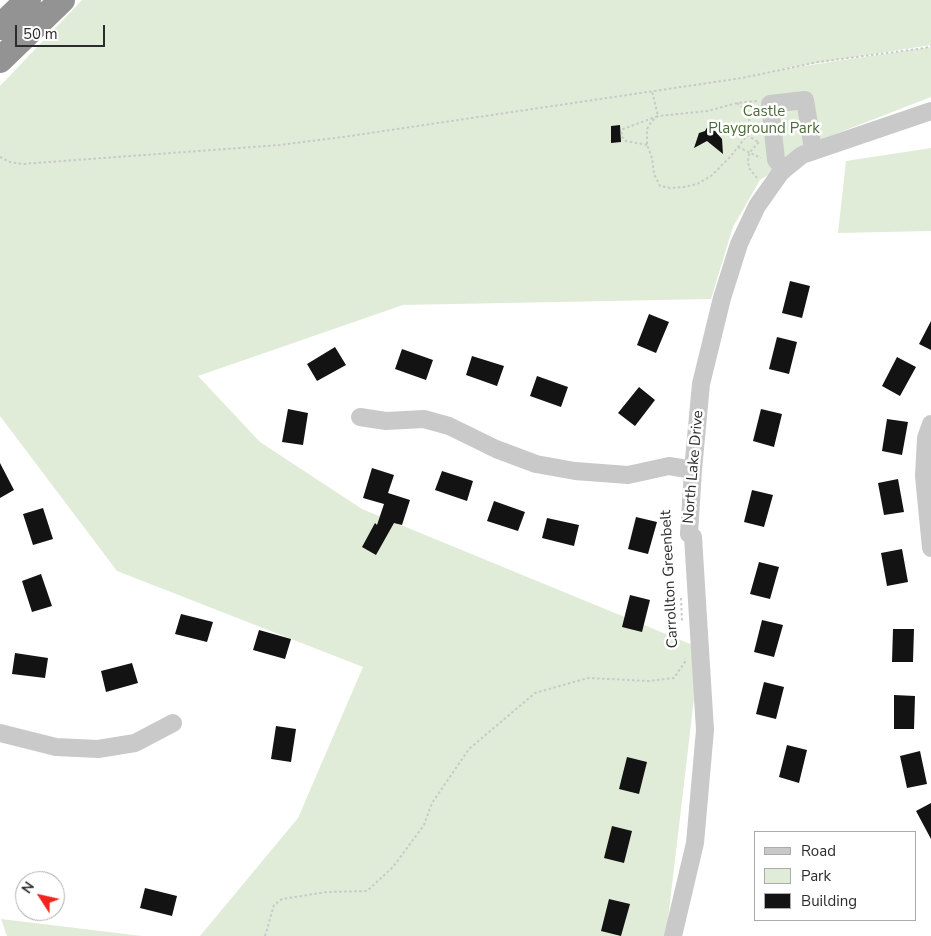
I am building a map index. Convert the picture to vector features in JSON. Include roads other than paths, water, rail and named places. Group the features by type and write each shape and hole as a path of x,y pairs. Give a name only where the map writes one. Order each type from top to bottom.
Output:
{"highway":[{"path":"0,27 28,0"},
{"path":"0,60 62,0"}],"street":[{"path":"782,167 776,160 770,104 805,100 814,151"},
{"name":"North Lake Drive","path":"673,936 695,843 705,730 692,536 689,534 701,384 722,298 739,244 758,206 782,172 782,167 802,155 931,111"},
{"path":"360,417 386,421 424,419 449,426 496,449 536,464 575,471 628,476 669,466 693,470"},
{"path":"931,424 926,438 924,476 931,548"},
{"path":"0,733 56,747 98,749 135,743 173,723"}],"park label":[{"name":"Castle Playground Park","path":"764,120"}]}
